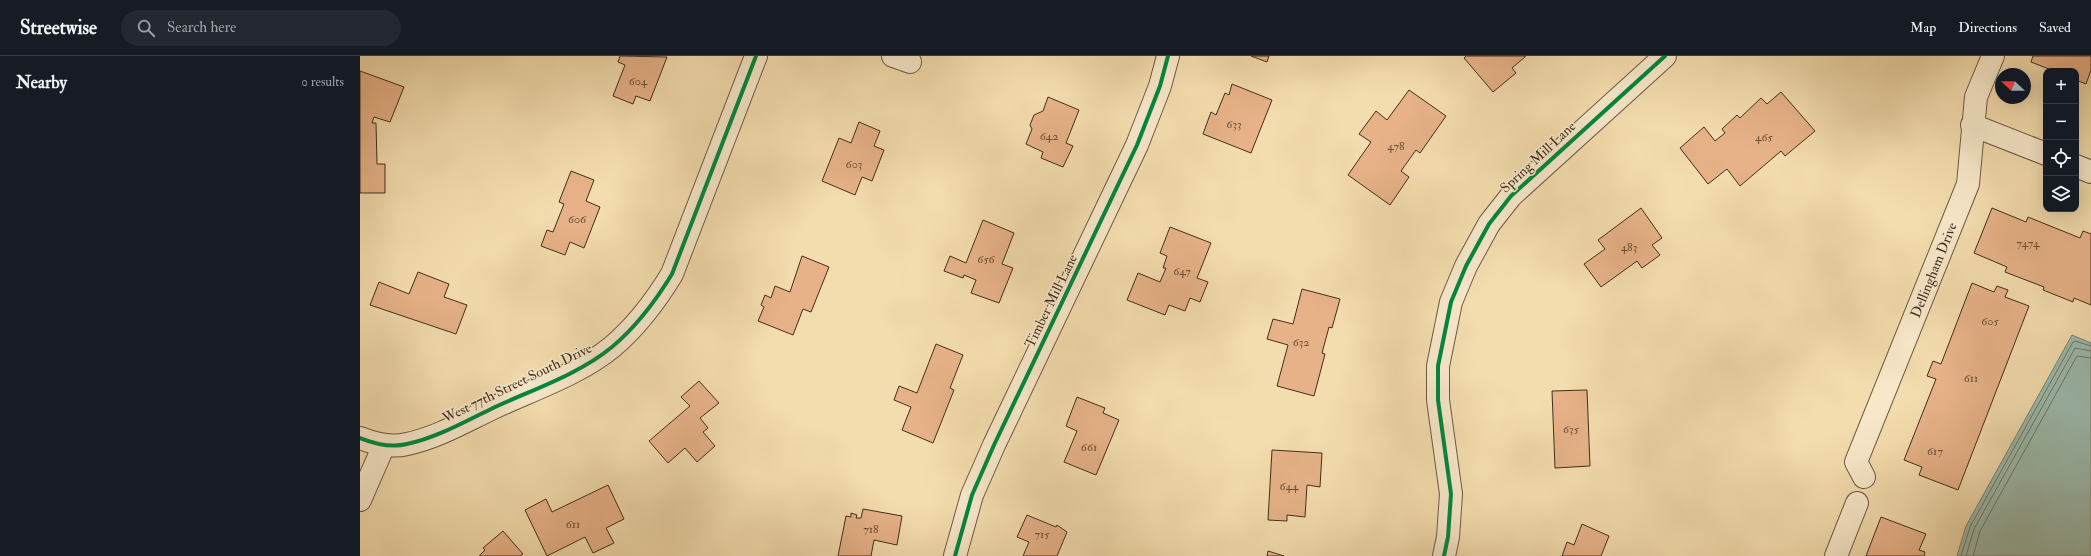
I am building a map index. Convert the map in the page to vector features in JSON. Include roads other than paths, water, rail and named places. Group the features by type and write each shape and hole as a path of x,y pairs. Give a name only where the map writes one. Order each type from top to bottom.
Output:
{"street":[{"name":"West 77th Street South Drive","path":"371,441 406,445 429,438 582,367 612,347 638,323 653,305 672,274 756,56"},
{"name":"Timber Mill Lane","path":"955,556 976,488 997,438 1138,145 1160,86 1168,56"},
{"name":"Spring Mill Lane","path":"1444,556 1448,537 1451,494 1438,400 1438,366 1450,302 1466,266 1489,224 1511,196 1664,56"},
{"name":"Dellingham Drive","path":"1864,477 1856,462 1968,184 1972,125 1976,97 1993,56"},
{"path":"1972,125 2043,153"},
{"path":"2079,167 2091,172"},
{"path":"360,500 371,441"},
{"path":"1836,556 1857,503"}],"water":[{"path":"2072,335 2091,343 2091,556 1957,556 1966,526"}]}
